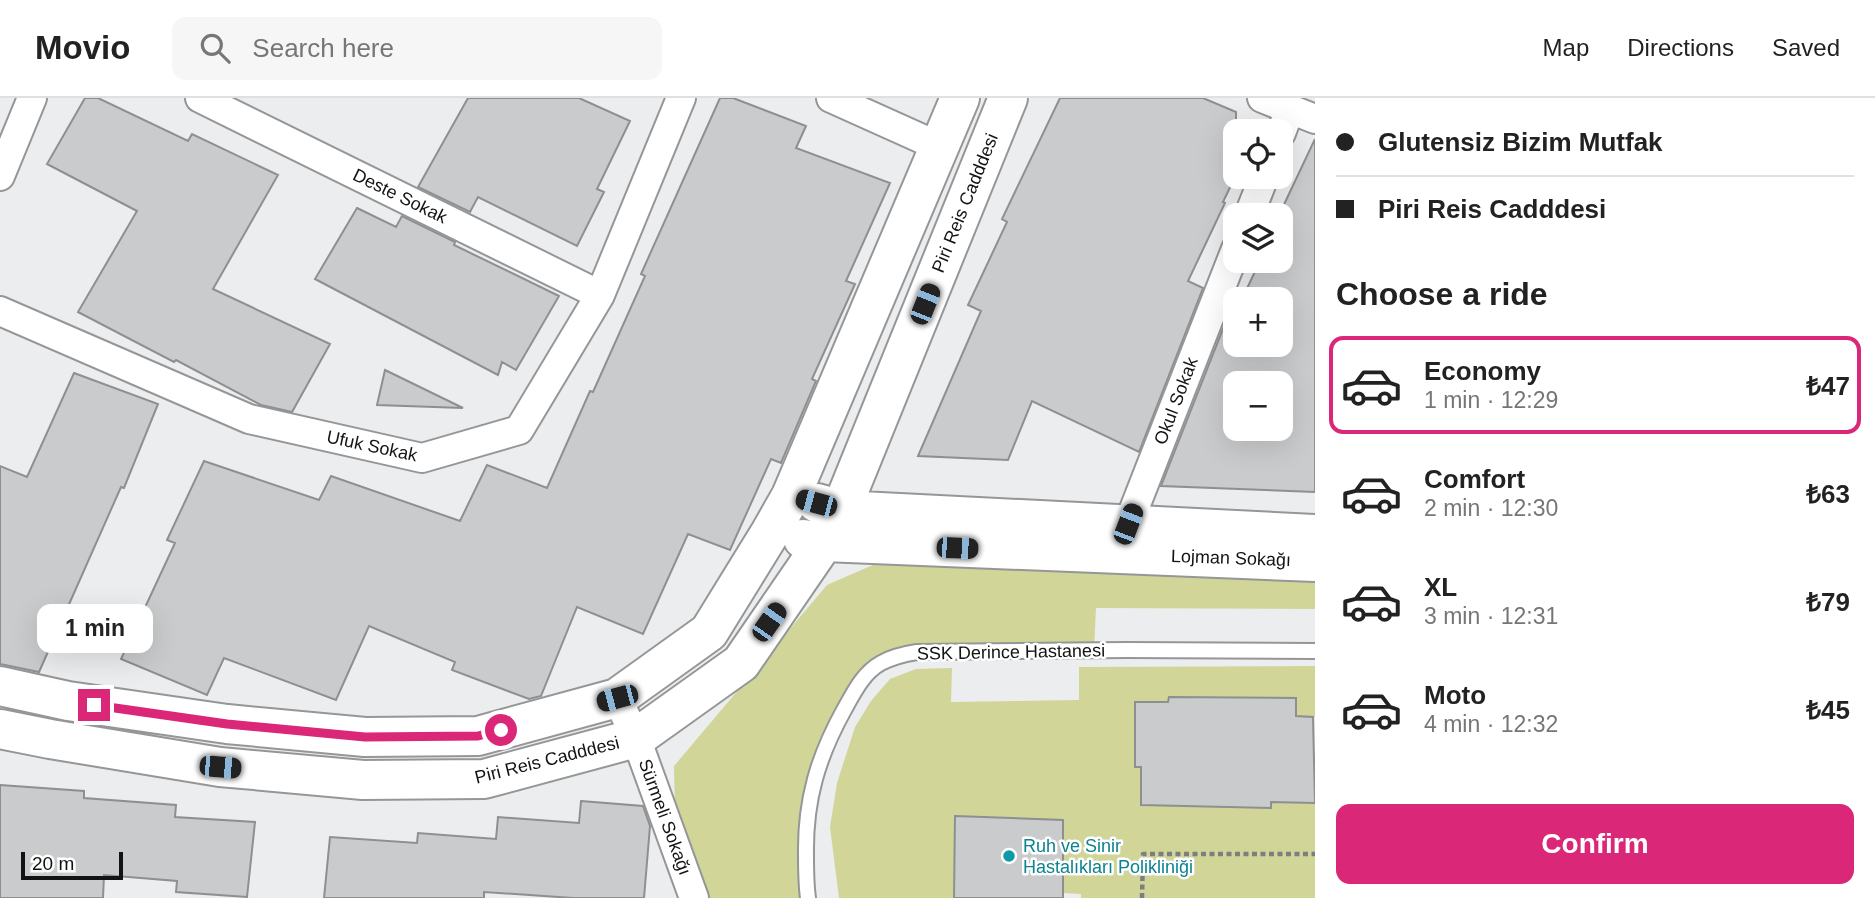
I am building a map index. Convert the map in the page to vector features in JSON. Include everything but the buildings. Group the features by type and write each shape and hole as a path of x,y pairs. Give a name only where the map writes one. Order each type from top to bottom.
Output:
{"main road":[{"path":"0,686 68,701 227,724 365,737 478,736 617,698 709,632 770,533 791,496 960,98"},
{"name":"Piri Reis Cadddesi","path":"0,729 220,767 363,780 484,779 636,738 741,663 832,526 1008,98"},
{"name":"Lojman Sokağı","path":"791,496 832,526"},
{"name":"Lojman Sokağı","path":"770,533 832,526 1122,539 1315,534"},
{"name":"Lojman Sokağı","path":"1122,539 1315,562"}],"street":[{"path":"0,176 32,98"},
{"name":"Deste Sokak","path":"200,98 600,295"},
{"name":"Ufuk Sokak","path":"0,311 249,419 422,458 519,430 600,295 681,98"},
{"path":"831,98 940,146"},
{"path":"1262,98 1295,120"},
{"name":"Okul Sokak","path":"1122,539 1227,273"},
{"name":"Sürmeli Sokağı","path":"617,698 636,738 694,898"}],"lane":[{"name":"SSK Derince Hastanesi","path":"808,898 806,826 814,777 833,729 855,690 866,675 880,664 897,656 917,652 1127,649 1315,651"}],"path":[{"path":"1142,898 1143,854 1315,854"}],"green space":[{"path":"882,561 1315,580 1315,609 1096,608 1094,650 917,652 866,675 814,777 808,898 708,898 675,815 674,766 827,585"},
{"path":"1315,666 1315,717 1296,716 1296,698 1169,697 1141,778 1141,805 1270,808 1271,799 1315,803 1315,898 1081,898 1081,894 1063,893 1063,820 955,816 954,898 839,898 830,827 837,783 855,727 871,701 890,679 916,669 952,668 951,702 1079,700 1079,667"}],"place":[{"name":"Ruh ve Sinir Hastalıkları Polikliniği","path":"1009,856"}],"route":[{"path":"94,705 227,724 365,737 478,736 501,730"}]}
